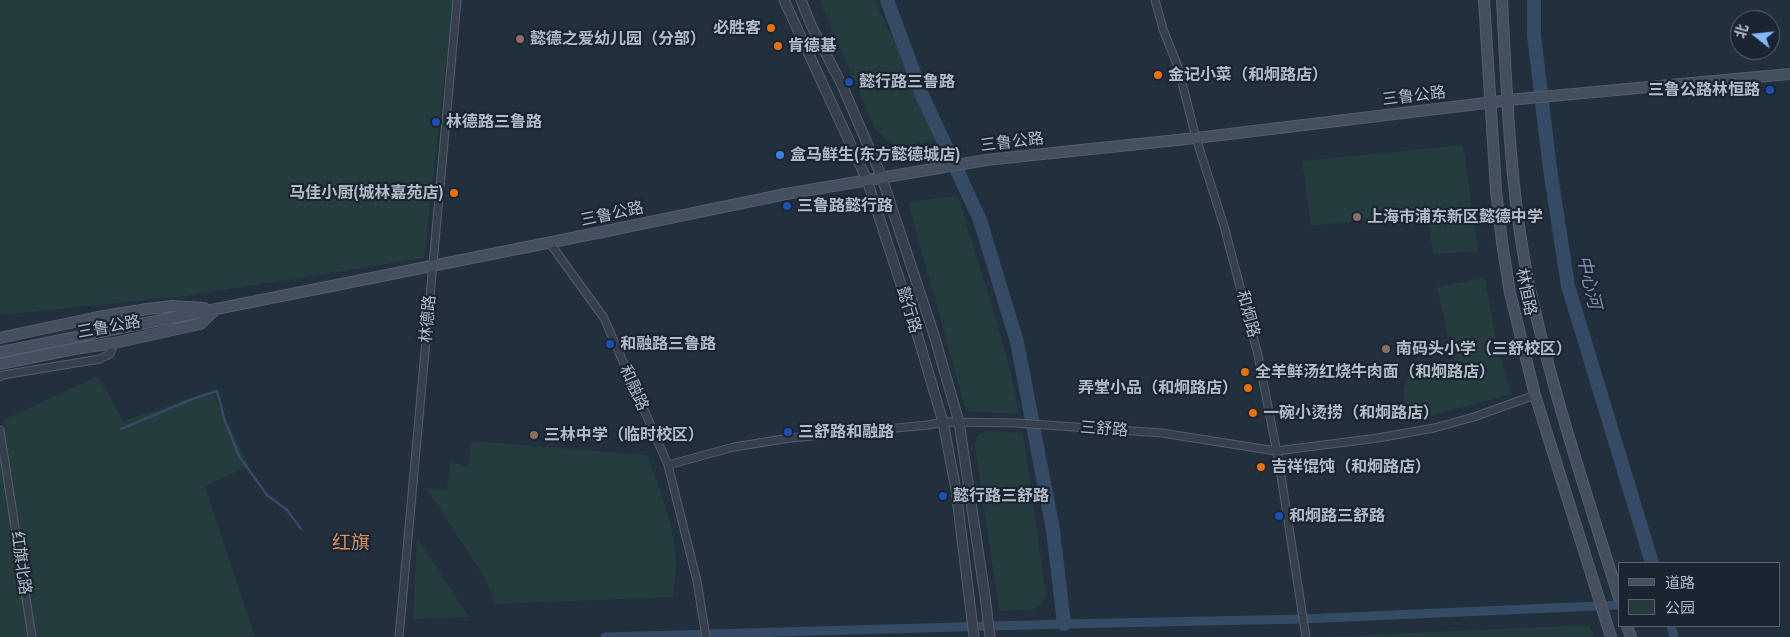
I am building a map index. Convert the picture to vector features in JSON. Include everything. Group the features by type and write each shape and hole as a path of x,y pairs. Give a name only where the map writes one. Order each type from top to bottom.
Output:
{"main road":[{"name":"林恒路","path":"1484,0 1490,102 1502,242 1510,293 1535,395 1611,637"},
{"name":"林恒路","path":"1502,0 1516,199 1530,288 1554,388 1618,595"},
{"name":"三鲁公路","path":"0,352 662,218 993,159 1196,138 1508,100 1790,74"},
{"name":"三鲁公路","path":"0,338 98,317 147,309 173,306 217,308"},
{"name":"三鲁公路","path":"0,364 114,343 200,324 217,308"}],"street":[{"name":"林德路","path":"398,637 459,0"},
{"name":"懿行路","path":"784,0 867,180 943,422 956,490 974,637"},
{"name":"懿行路","path":"801,0 811,25 842,85 882,178 934,335 959,422 990,637"},
{"name":"和炯路","path":"1155,0 1163,29 1178,67 1196,138 1224,226 1258,355 1276,451 1306,637"},
{"name":"和融路","path":"549,242 604,318 668,465 697,582 706,637"},
{"path":"0,377 100,358 110,354 114,343"},
{"name":"三舒路","path":"668,465 734,447 790,438 943,422 1017,423 1162,433 1276,451 1378,438 1434,428 1474,417 1535,395"},
{"name":"红旗北路","path":"0,430 32,637"}],"green space":[{"path":"0,0 453,0 424,258 186,296 0,315"},
{"path":"819,0 875,0 939,140 909,145 891,144 874,127"},
{"path":"1463,145 1478,251 1433,254 1427,213 1311,226 1302,161"},
{"path":"958,196 1004,346 1020,414 966,411 908,202"},
{"path":"1485,278 1497,347 1511,394 1416,420 1407,408 1404,398 1409,372 1453,359 1437,287"},
{"path":"98,376 123,421 212,392 249,466 205,486 255,637 0,637 0,457 8,455 3,420"},
{"path":"986,431 1023,433 1046,595 1040,606 1032,610 999,611 975,446 977,436"},
{"path":"471,441 647,455 666,508 673,535 676,563 673,597 496,604 481,572 426,488 447,490 450,462 468,466"},
{"path":"417,538 469,617 413,619"},
{"path":"1589,625 1594,637 1321,637"}],"waterway":[{"path":"887,0 922,95 980,220 1017,342 1053,530 1064,624"},
{"name":"中心河","path":"1534,0 1534,35 1550,169 1568,286 1652,562"},
{"path":"121,429 192,399 217,391 225,421 239,456 267,495 287,510 301,529"},
{"path":"605,637 1303,619 1618,605"},
{"name":"中心河","path":"1671,627 1674,637"}],"place":[{"name":"必胜客","path":"771,28"},
{"name":"懿德之爱幼儿园（分部）","path":"520,39"},
{"name":"肯德基","path":"778,46"},
{"name":"金记小菜（和炯路店）","path":"1158,75"},
{"name":"懿行路三鲁路","path":"849,82"},
{"name":"三鲁公路林恒路","path":"1770,90"},
{"name":"林德路三鲁路","path":"436,122"},
{"name":"盒马鲜生(东方懿德城店)","path":"780,155"},
{"name":"马佳小厨(城林嘉苑店)","path":"454,193"},
{"name":"三鲁路懿行路","path":"787,206"},
{"name":"上海市浦东新区懿德中学","path":"1357,217"},
{"name":"和融路三鲁路","path":"610,344"},
{"name":"南码头小学（三舒校区）","path":"1386,349"},
{"name":"全羊鲜汤红烧牛肉面（和炯路店）","path":"1245,372"},
{"name":"弄堂小品（和炯路店）","path":"1248,388"},
{"name":"一碗小烫捞（和炯路店）","path":"1253,413"},
{"name":"三舒路和融路","path":"788,432"},
{"name":"三林中学（临时校区）","path":"534,435"},
{"name":"吉祥馄饨（和炯路店）","path":"1261,467"},
{"name":"懿行路三舒路","path":"943,496"},
{"name":"和炯路三舒路","path":"1279,516"}],"district":[{"name":"红旗","path":"351,543"}]}
